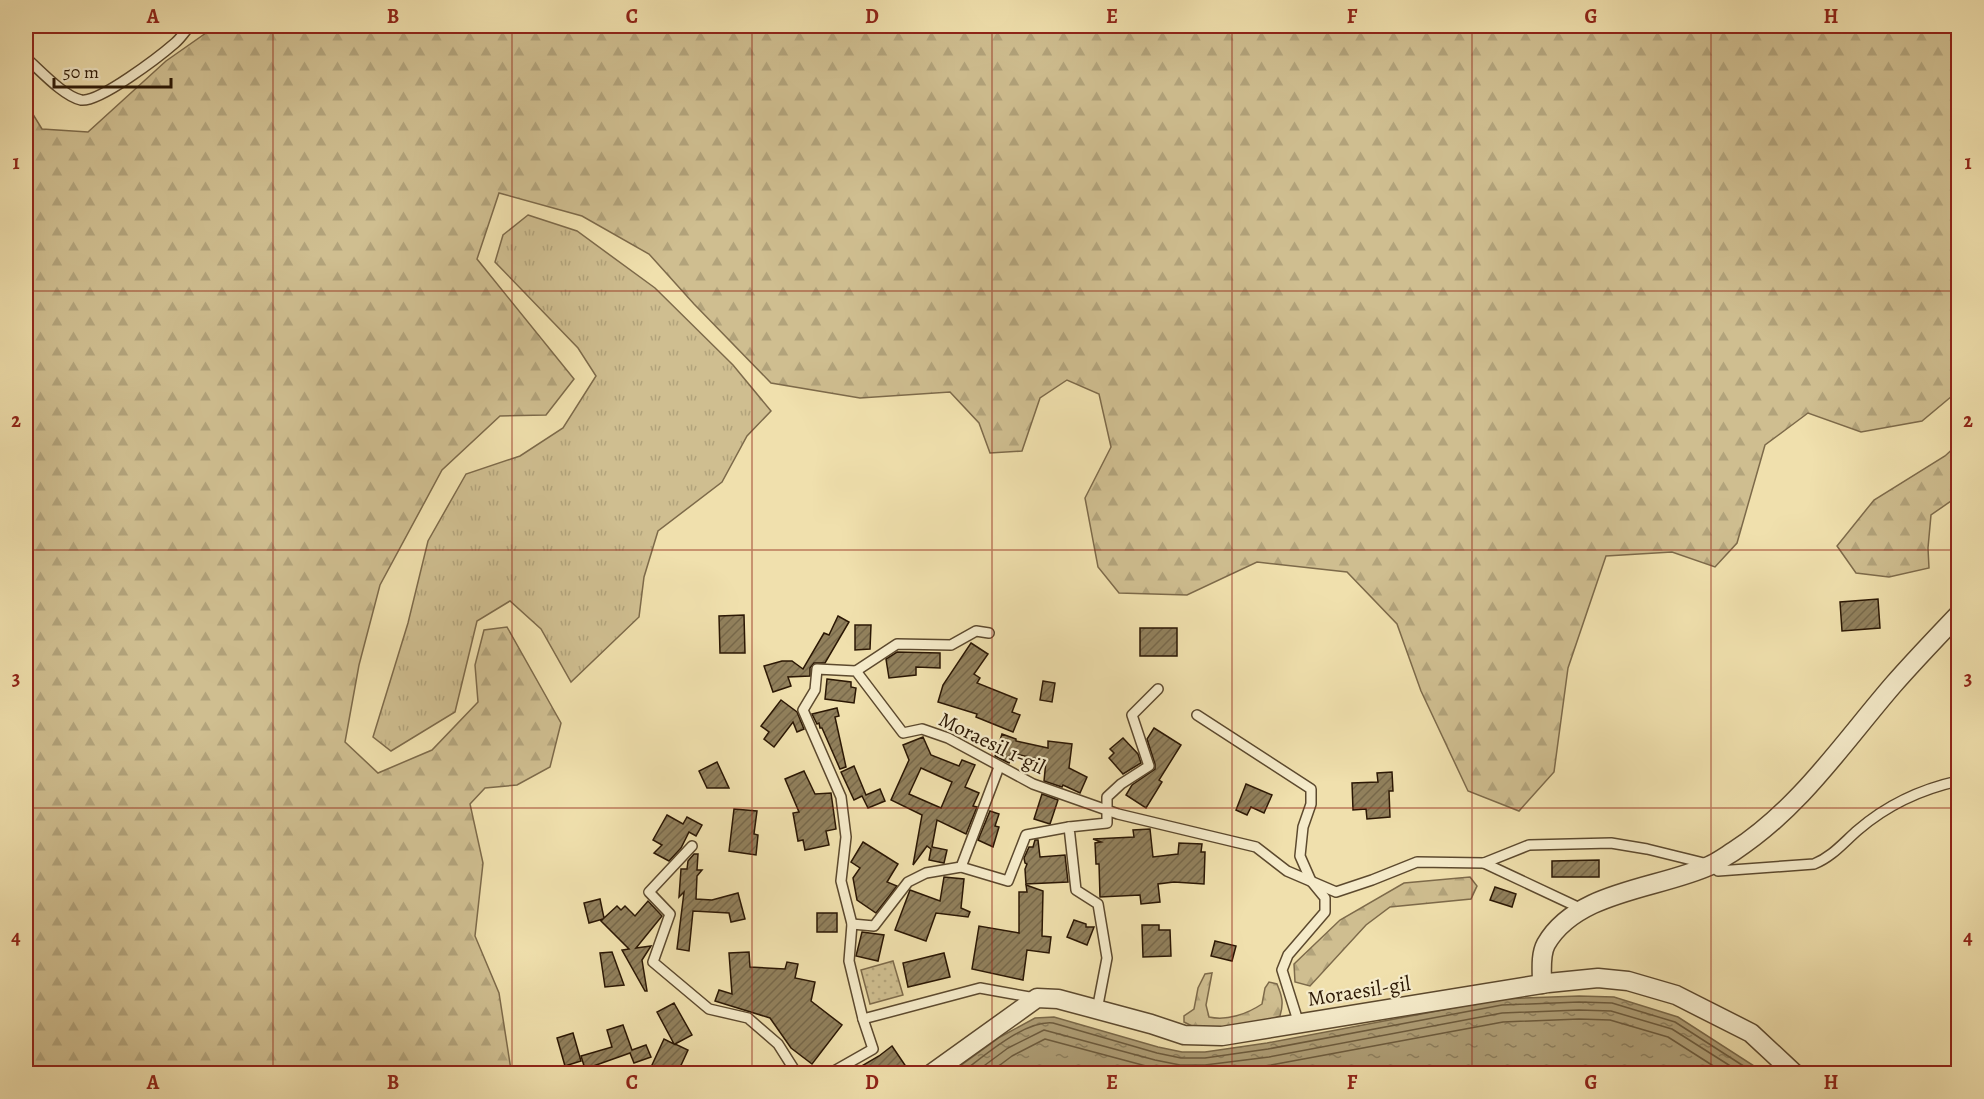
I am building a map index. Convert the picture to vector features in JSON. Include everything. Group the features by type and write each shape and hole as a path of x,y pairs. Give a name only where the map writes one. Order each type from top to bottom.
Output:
{"street":[{"path":"1542,984 1542,958 1546,944 1561,925 1582,909 1613,896 1712,865 1764,829 1799,798 1893,685 1959,615"},
{"name":"Moraesil-gil","path":"1037,998 1058,999 1184,1035 1222,1036 1542,984 1608,979 1628,981 1676,994 1751,1033 1795,1074"},
{"path":"931,1074 1037,998"}],"lane":[{"path":"26,58 62,90 82,100 88,99 122,82 176,42 190,26"},
{"path":"829,1074 873,1049 849,961 852,924 841,881 846,837 841,797 803,710 815,690 817,669 856,671 897,644 951,645 976,631 989,633"},
{"name":"Moraesil 1-gil","path":"856,671 903,733 922,729 948,738 1033,784 1108,810 1256,847 1287,871 1336,892 1417,862 1484,862 1582,909"},
{"path":"852,924 874,926 908,882 926,873 961,867 1008,881 1026,835 1107,823 1107,797 1121,784 1149,765 1132,715 1158,689"},
{"path":"1197,715 1311,789 1311,804 1303,827 1300,856 1311,881 1324,898 1325,912 1288,955 1282,970 1299,1024"},
{"path":"961,867 999,767"},
{"path":"1484,862 1529,845 1611,843 1712,865 1718,871 1814,864 1825,859 1859,829 1884,811 1912,795 1938,785 1959,781"},
{"path":"1069,827 1076,890 1098,904 1107,958 1097,1010"},
{"path":"692,846 649,892 670,915 652,962 709,1009 748,1018 778,1044 797,1074"},
{"path":"863,1019 980,988 1037,998"}],"green space":[{"path":"216,26 1958,26 1958,391 1922,421 1861,432 1808,413 1765,445 1737,543 1715,567 1672,552 1606,556 1568,668 1554,772 1519,811 1468,791 1421,691 1397,624 1347,572 1257,562 1187,595 1119,593 1098,567 1085,498 1111,447 1099,394 1067,380 1040,398 1022,451 990,453 979,423 950,392 860,398 771,383 649,254 582,216 499,193 477,259 574,379 546,415 500,416 442,470 380,585 359,665 345,742 378,773 432,750 478,702 475,665 484,630 507,627 561,723 550,767 517,785 485,788 470,804 483,863 475,936 499,993 511,1070 514,1073 26,1073 26,103 42,129 88,132 166,61"},
{"path":"528,215 577,231 655,288 733,365 771,411 747,436 722,482 658,531 644,577 639,617 571,682 541,629 510,601 477,621 455,712 391,751 373,737 408,623 428,541 466,474 520,456 563,428 596,376 578,348 495,262 503,235"},
{"path":"1958,444 1958,496 1931,515 1929,568 1889,577 1856,573 1837,546 1874,500 1945,456"},
{"path":"1470,877 1477,886 1471,899 1390,907 1366,925 1310,986 1295,982 1294,964 1340,920 1404,883"},
{"path":"893,961 903,995 870,1004 861,970"},
{"path":"1212,973 1206,1005 1209,1017 1230,1017 1256,1008 1262,1004 1265,988 1269,982 1277,984 1280,992 1282,1003 1280,1016 1245,1027 1219,1030 1194,1027 1184,1022 1184,1016 1194,1009 1198,988 1205,974"}],"water":[{"path":"1614,997 1678,1017 1765,1073 949,1074 1000,1037 1035,1018 1054,1017 1158,1047 1182,1052 1205,1052 1267,1043 1501,999"}],"building":[{"path":"1878,599 1880,628 1842,631 1840,602"},
{"path":"744,615 745,653 720,653 719,616"},
{"path":"838,616 849,622 825,663 814,663 810,668 810,676 788,677 791,686 773,692 764,666 792,661 803,669 824,633 829,635"},
{"path":"855,625 871,625 870,649 855,650"},
{"path":"1140,628 1177,628 1177,656 1140,656"},
{"path":"971,643 988,654 974,674 980,678 977,683 1017,699 1012,712 1020,715 1013,732 976,717 977,714 938,702 943,685"},
{"path":"897,652 940,653 940,668 916,667 916,675 889,678 886,659"},
{"path":"827,679 851,682 851,687 856,688 854,703 825,699"},
{"path":"1043,681 1055,683 1052,702 1040,700"},
{"path":"781,700 797,712 804,729 797,732 793,722 774,747 764,739 769,732 761,726"},
{"path":"837,708 839,716 835,717 846,767 840,769 822,728 812,714"},
{"path":"1154,728 1181,745 1159,780 1162,782 1146,808 1126,795 1132,785 1155,769 1147,739"},
{"path":"1002,734 1016,741 1048,748 1048,741 1072,744 1069,768 1087,777 1080,793 1063,785 1062,787 1044,781 1046,761 1012,753 1009,763 995,756"},
{"path":"923,737 931,755 959,766 962,760 975,765 965,787 979,793 973,806 977,807 966,834 937,820 932,847 947,850 944,863 929,860 931,849 927,846 913,865 922,815 891,800 909,760 903,745","holes":["921,768 952,782 941,808 909,794"]},
{"path":"1123,738 1138,754 1141,763 1123,774 1109,758 1114,753 1110,749"},
{"path":"717,762 729,788 707,788 699,771"},
{"path":"854,766 866,795 880,789 885,801 868,808 862,796 854,800 841,772"},
{"path":"804,771 815,794 831,793 836,829 826,831 829,845 805,850 803,840 798,841 793,813 799,812 785,779"},
{"path":"1392,772 1393,791 1389,791 1390,817 1367,819 1366,809 1353,810 1352,783 1378,782 1377,773"},
{"path":"1246,784 1272,795 1264,813 1251,807 1247,815 1236,810"},
{"path":"1042,794 1058,800 1050,824 1034,819"},
{"path":"734,809 757,811 754,834 758,835 756,855 729,851"},
{"path":"990,811 999,814 995,826 999,827 993,847 978,840"},
{"path":"667,815 683,824 687,817 702,825 696,836 689,832 681,848 669,861 654,853 662,845 653,840"},
{"path":"1150,829 1153,857 1178,854 1179,843 1202,844 1201,852 1205,852 1204,884 1174,882 1158,884 1160,902 1141,904 1140,895 1100,897 1099,864 1096,864 1095,843 1101,842 1093,839 1134,837 1133,830"},
{"path":"1035,840 1038,840 1040,857 1065,855 1068,882 1026,884 1027,864 1024,858 1029,847 1033,847"},
{"path":"863,842 898,864 887,882 897,886 876,913 857,900 853,878 860,868 851,862"},
{"path":"694,854 698,854 697,870 702,870 697,876 696,899 712,900 738,893 745,919 731,922 729,913 693,911 689,951 677,949 684,892 679,897 681,869 687,869 688,861"},
{"path":"1599,860 1599,877 1552,877 1552,861"},
{"path":"944,877 964,879 961,908 970,912 968,917 936,913 926,941 895,930 910,890 940,901"},
{"path":"1026,885 1043,891 1042,936 1051,937 1049,953 1027,950 1023,980 972,969 979,926 1019,933 1019,892 1027,892"},
{"path":"1495,887 1516,894 1512,907 1490,900"},
{"path":"600,899 604,918 617,906 621,910 625,906 635,916 648,901 662,916 636,948 651,946 642,960 647,991 622,950 629,949 601,921 603,919 589,923 584,903"},
{"path":"817,913 837,913 837,932 817,932"},
{"path":"1074,920 1086,924 1086,927 1094,927 1087,945 1067,937"},
{"path":"1142,925 1159,925 1159,930 1170,930 1171,956 1143,957"},
{"path":"862,932 884,935 878,961 856,956"},
{"path":"1215,941 1236,946 1232,961 1211,956"},
{"path":"612,952 624,985 605,987 600,953"},
{"path":"749,952 750,967 785,969 787,962 798,964 795,978 815,982 811,1001 842,1025 812,1064 791,1048 770,1018 715,1001 719,990 732,994 729,953"},
{"path":"944,953 950,977 908,987 903,963"},
{"path":"674,1003 692,1035 675,1044 688,1050 677,1074 657,1074 652,1065 664,1039 674,1044 657,1012"},
{"path":"623,1025 632,1050 646,1045 651,1057 634,1063 630,1053 585,1069 581,1056 612,1047 607,1030"},
{"path":"573,1033 581,1061 565,1066 557,1038"},
{"path":"892,1046 911,1074 848,1074 879,1056"}]}
